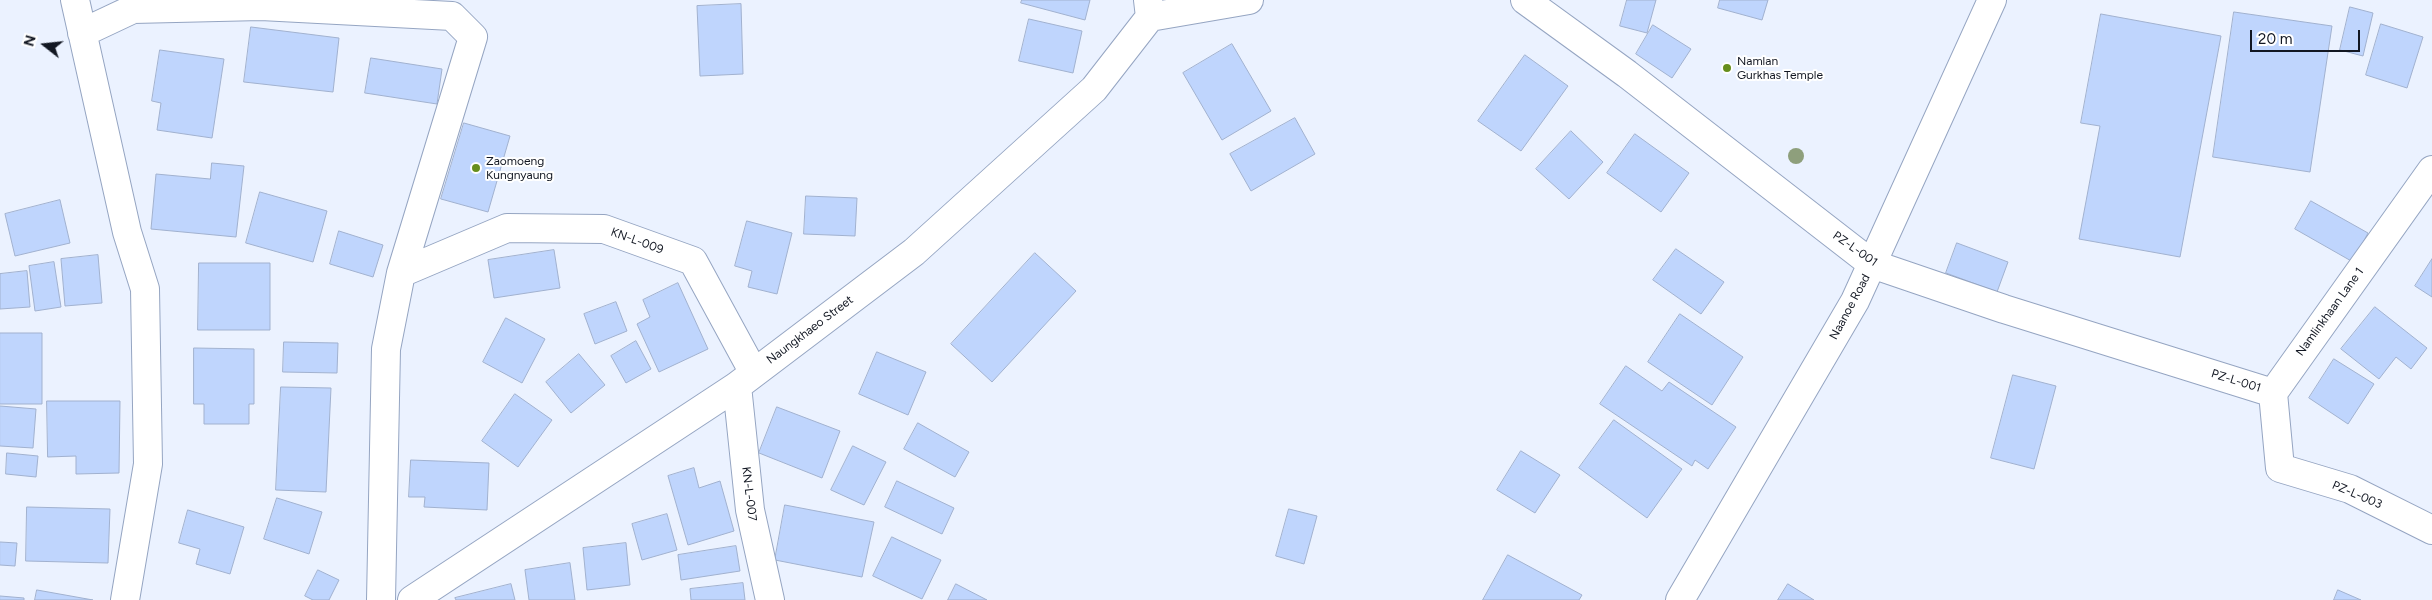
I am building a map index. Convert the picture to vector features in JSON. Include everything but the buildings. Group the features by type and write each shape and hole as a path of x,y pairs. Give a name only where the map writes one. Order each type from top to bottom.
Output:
{"street":[{"path":"75,0 127,232 145,289 148,464 125,600"},
{"path":"1149,8 1249,0"},
{"name":"PZ-L-001","path":"1525,0 1634,80 1872,264 2004,309 2273,393"},
{"name":"Naanoe Road","path":"1680,600 1855,301 1992,0"},
{"path":"82,33 134,8 261,6 452,16 473,37 400,273 386,349 380,600"},
{"name":"Naungkhaeo Street","path":"412,600 746,379 928,239 1094,89 1149,8"},
{"name":"Namlinkhaan Lane 1","path":"2273,393 2432,170"},
{"name":"KN-L-009","path":"400,273 507,228 604,229 693,261 746,379"},
{"name":"KN-L-007","path":"746,379 750,510 770,600"},
{"name":"PZ-L-003","path":"2273,393 2280,468 2350,490 2432,530"}],"place":[{"name":"Namlan Gurkhas Temple","path":"1727,68"},
{"name":"Zaomoeng Kungnyaung","path":"476,168"}]}
